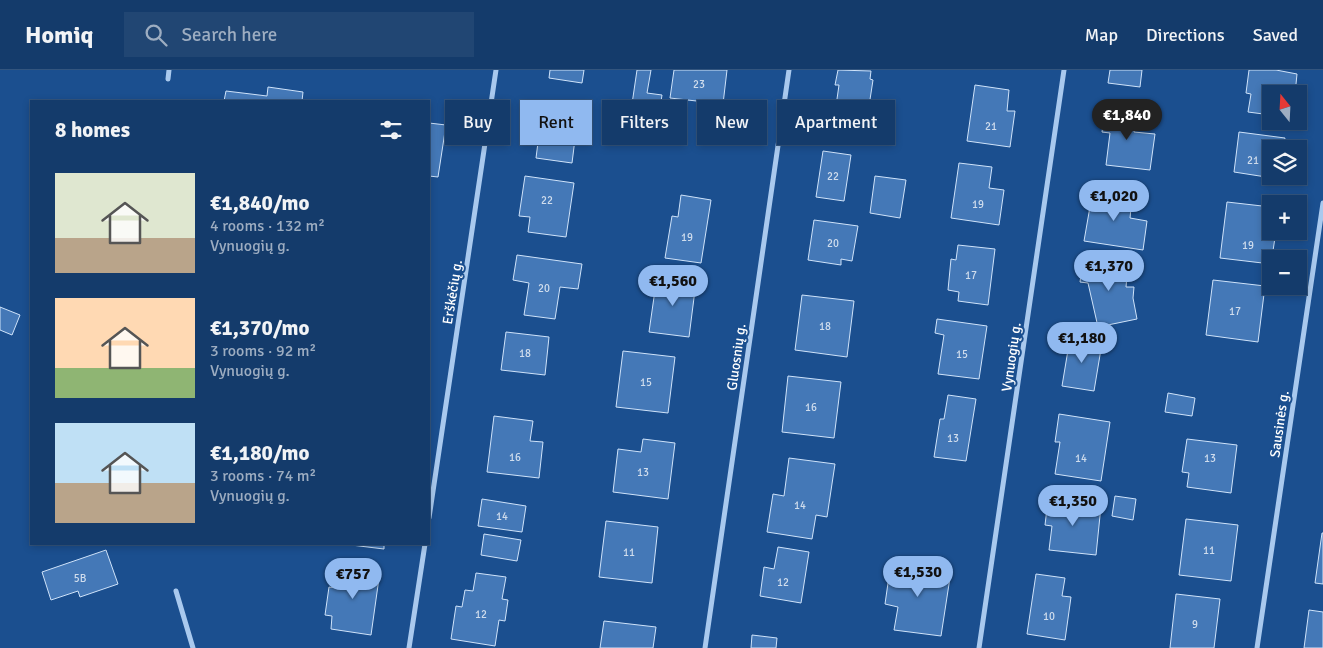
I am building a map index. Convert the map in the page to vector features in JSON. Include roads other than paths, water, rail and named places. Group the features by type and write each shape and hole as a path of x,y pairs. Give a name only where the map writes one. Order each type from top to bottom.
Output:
{"street":[{"path":"168,79 169,70"},
{"name":"Erškėčių g.","path":"430,511 496,70"},
{"name":"Gluosnių g.","path":"705,648 789,70"},
{"name":"Vynuogių g.","path":"979,648 1064,70"},
{"name":"Sausinės g.","path":"1257,648 1323,203"},
{"path":"409,648 425,545"},
{"path":"176,591 193,648"}]}
